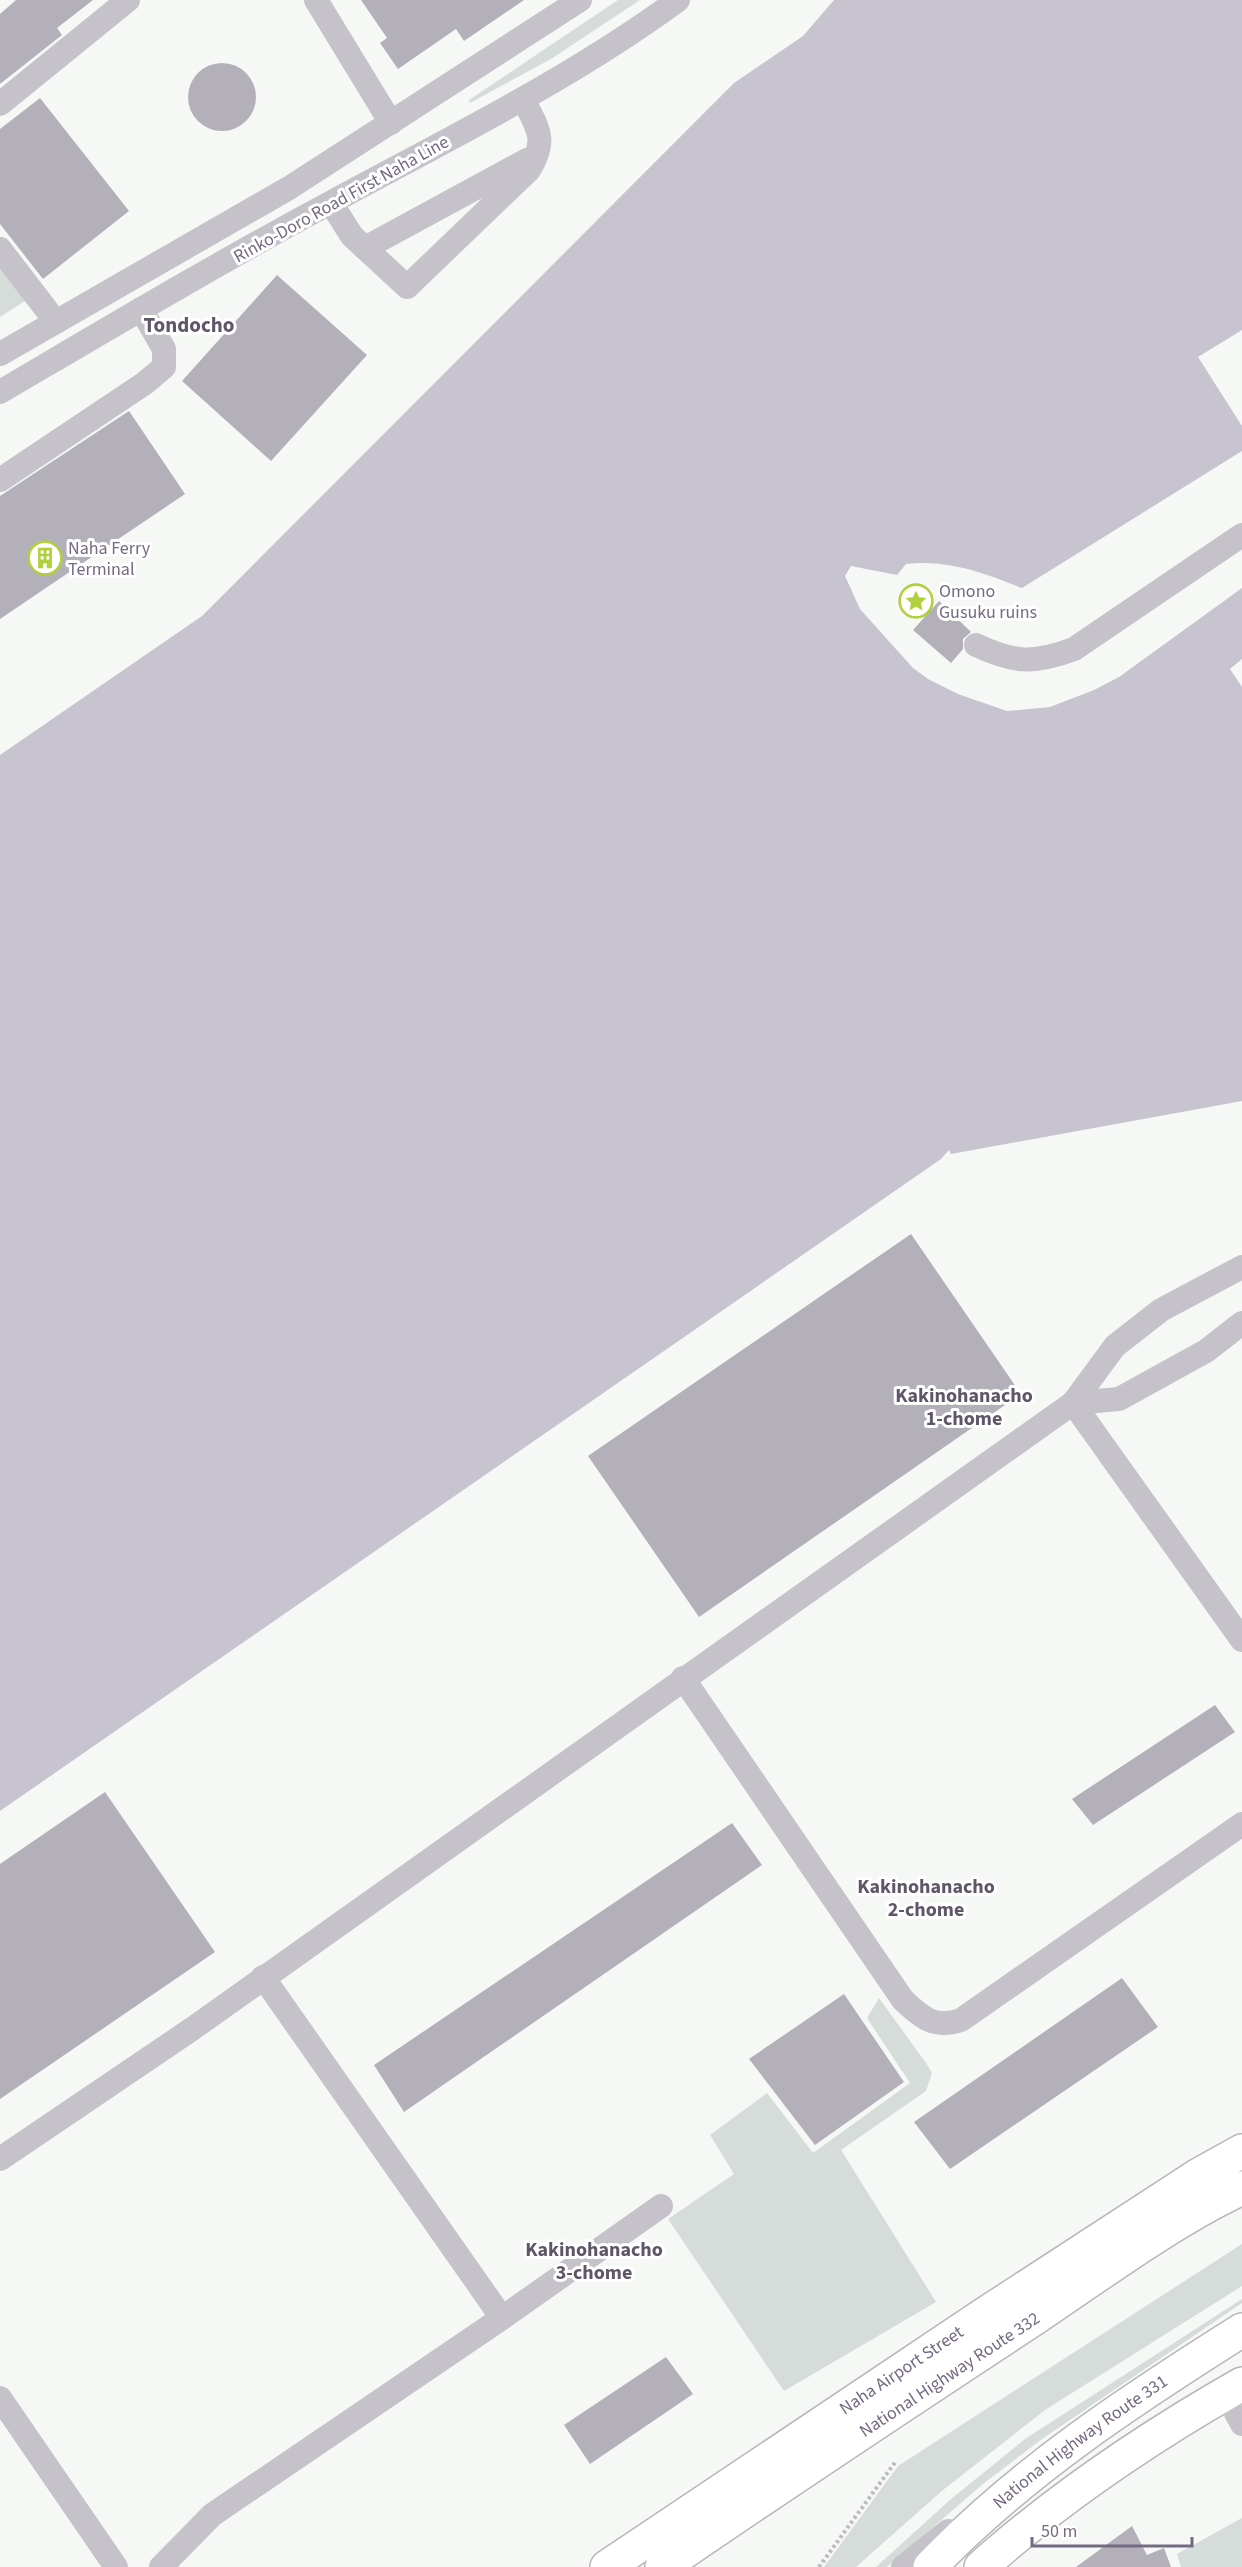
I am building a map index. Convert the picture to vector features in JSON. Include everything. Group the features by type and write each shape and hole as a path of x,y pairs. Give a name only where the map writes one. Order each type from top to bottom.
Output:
{"highway":[{"path":"1197,2176 1242,2151"},
{"path":"1197,2176 1242,2159"},
{"name":"Naha Airport Street","path":"607,2567 1197,2176"},
{"name":"National Highway Route 332","path":"662,2567 819,2460 1113,2266 1187,2218 1242,2188"},
{"name":"National Highway Route 332","path":"680,2567 830,2478 1180,2248 1242,2213"},
{"path":"1191,2362 1242,2321"},
{"name":"National Highway Route 331","path":"930,2567 953,2543 1037,2470 1112,2415 1242,2330"},
{"name":"National Highway Route 331","path":"981,2567 1025,2529 1108,2468 1241,2408"},
{"name":"National Highway Route 331","path":"1014,2567 1046,2538 1126,2481 1241,2408"}],"street":[{"path":"0,104 128,0"},
{"path":"316,0 391,123"},
{"name":"Rinko-Doro Road First Naha Line","path":"0,354 289,188 580,0"},
{"name":"Rinko-Doro Road First Naha Line","path":"0,392 141,309 524,99 607,50 678,0"},
{"path":"331,203 352,236 407,287 529,170 540,153 540,135 524,99"},
{"path":"365,248 540,153"},
{"path":"0,249 56,322"},
{"path":"0,480 145,383 164,367 164,349 141,309"},
{"path":"976,645 995,654 1028,661 1074,650 1242,535"},
{"path":"0,2159 192,2029 1073,1403 1115,1346 1161,1310 1242,1267"},
{"path":"1073,1403 1119,1399 1206,1351 1242,1323"},
{"path":"1073,1403 1242,1640"},
{"path":"683,1678 903,2000 936,2024 947,2025 961,2020 1242,1824"},
{"path":"263,1977 502,2318"},
{"path":"164,2566 212,2516 502,2318 661,2206"},
{"path":"0,2398 116,2567"},
{"path":"903,2567 957,2523 1037,2470"}],"path":[{"path":"819,2567 896,2461"}],"shaded area":[{"path":"618,0 640,0 551,59 470,103 469,100"},
{"path":"834,0 1242,0 1242,330 1198,357 1242,426 1242,451 1022,588 980,572 951,565 906,564 897,575 851,566 845,576 860,609 913,668 928,679 958,694 1007,711 1050,707 1094,690 1119,677 1242,588 1242,659 1230,669 1242,687 1242,1101 951,1154 949,1150 941,1159 0,1811 0,755 202,616 734,83 803,36"},
{"path":"0,265 25,301 0,317"},
{"path":"879,1998 932,2073 926,2091 841,2150 936,2302 784,2391 668,2219 734,2174 710,2135 767,2093 813,2153 910,2083 867,2018"},
{"path":"1242,2244 1242,2286 1045,2410 943,2490 856,2567 824,2567 898,2466"},
{"path":"1242,2299 1242,2303 1042,2439 983,2484 887,2567 876,2567 951,2499 1025,2439"},
{"path":"1242,2518 1242,2567 1181,2567 1177,2554"}],"building":[{"path":"16,0 93,0 57,28 62,35 0,84 0,14"},
{"path":"361,0 524,0 464,41 456,29 398,69 380,43 387,38"},
{"path":"229,63 241,69 250,78 256,90 254,110 246,121 229,131 215,131 198,121 190,110 188,90 198,73 209,65"},
{"path":"40,98 129,211 43,279 0,224 0,129"},
{"path":"277,275 367,355 271,461 182,381"},
{"name":"Naha Ferry Terminal","path":"129,411 185,494 0,619 0,496"},
{"path":"939,601 971,632 963,639 963,649 951,663 913,630"},
{"path":"911,1234 1021,1394 699,1617 588,1456"},
{"path":"1215,1705 1235,1732 1093,1825 1072,1799"},
{"path":"105,1792 215,1952 0,2099 0,1864"},
{"path":"732,1823 762,1865 404,2112 374,2065"},
{"path":"1122,1978 1158,2027 950,2169 914,2122"},
{"path":"844,1994 904,2082 815,2145 749,2059"},
{"path":"666,2357 693,2394 590,2464 564,2425"},
{"path":"1132,2526 1147,2555 1164,2548 1171,2567 1076,2567"}],"place":[{"name":"Naha Ferry Terminal","path":"45,558"},
{"name":"Omono Gusuku ruins","path":"916,601"}],"district":[{"name":"Tondocho","path":"189,325"},
{"name":"Kakinohanacho 1-chome","path":"964,1406"},
{"name":"Kakinohanacho 2-chome","path":"926,1898"},
{"name":"Kakinohanacho 3-chome","path":"594,2260"}]}
